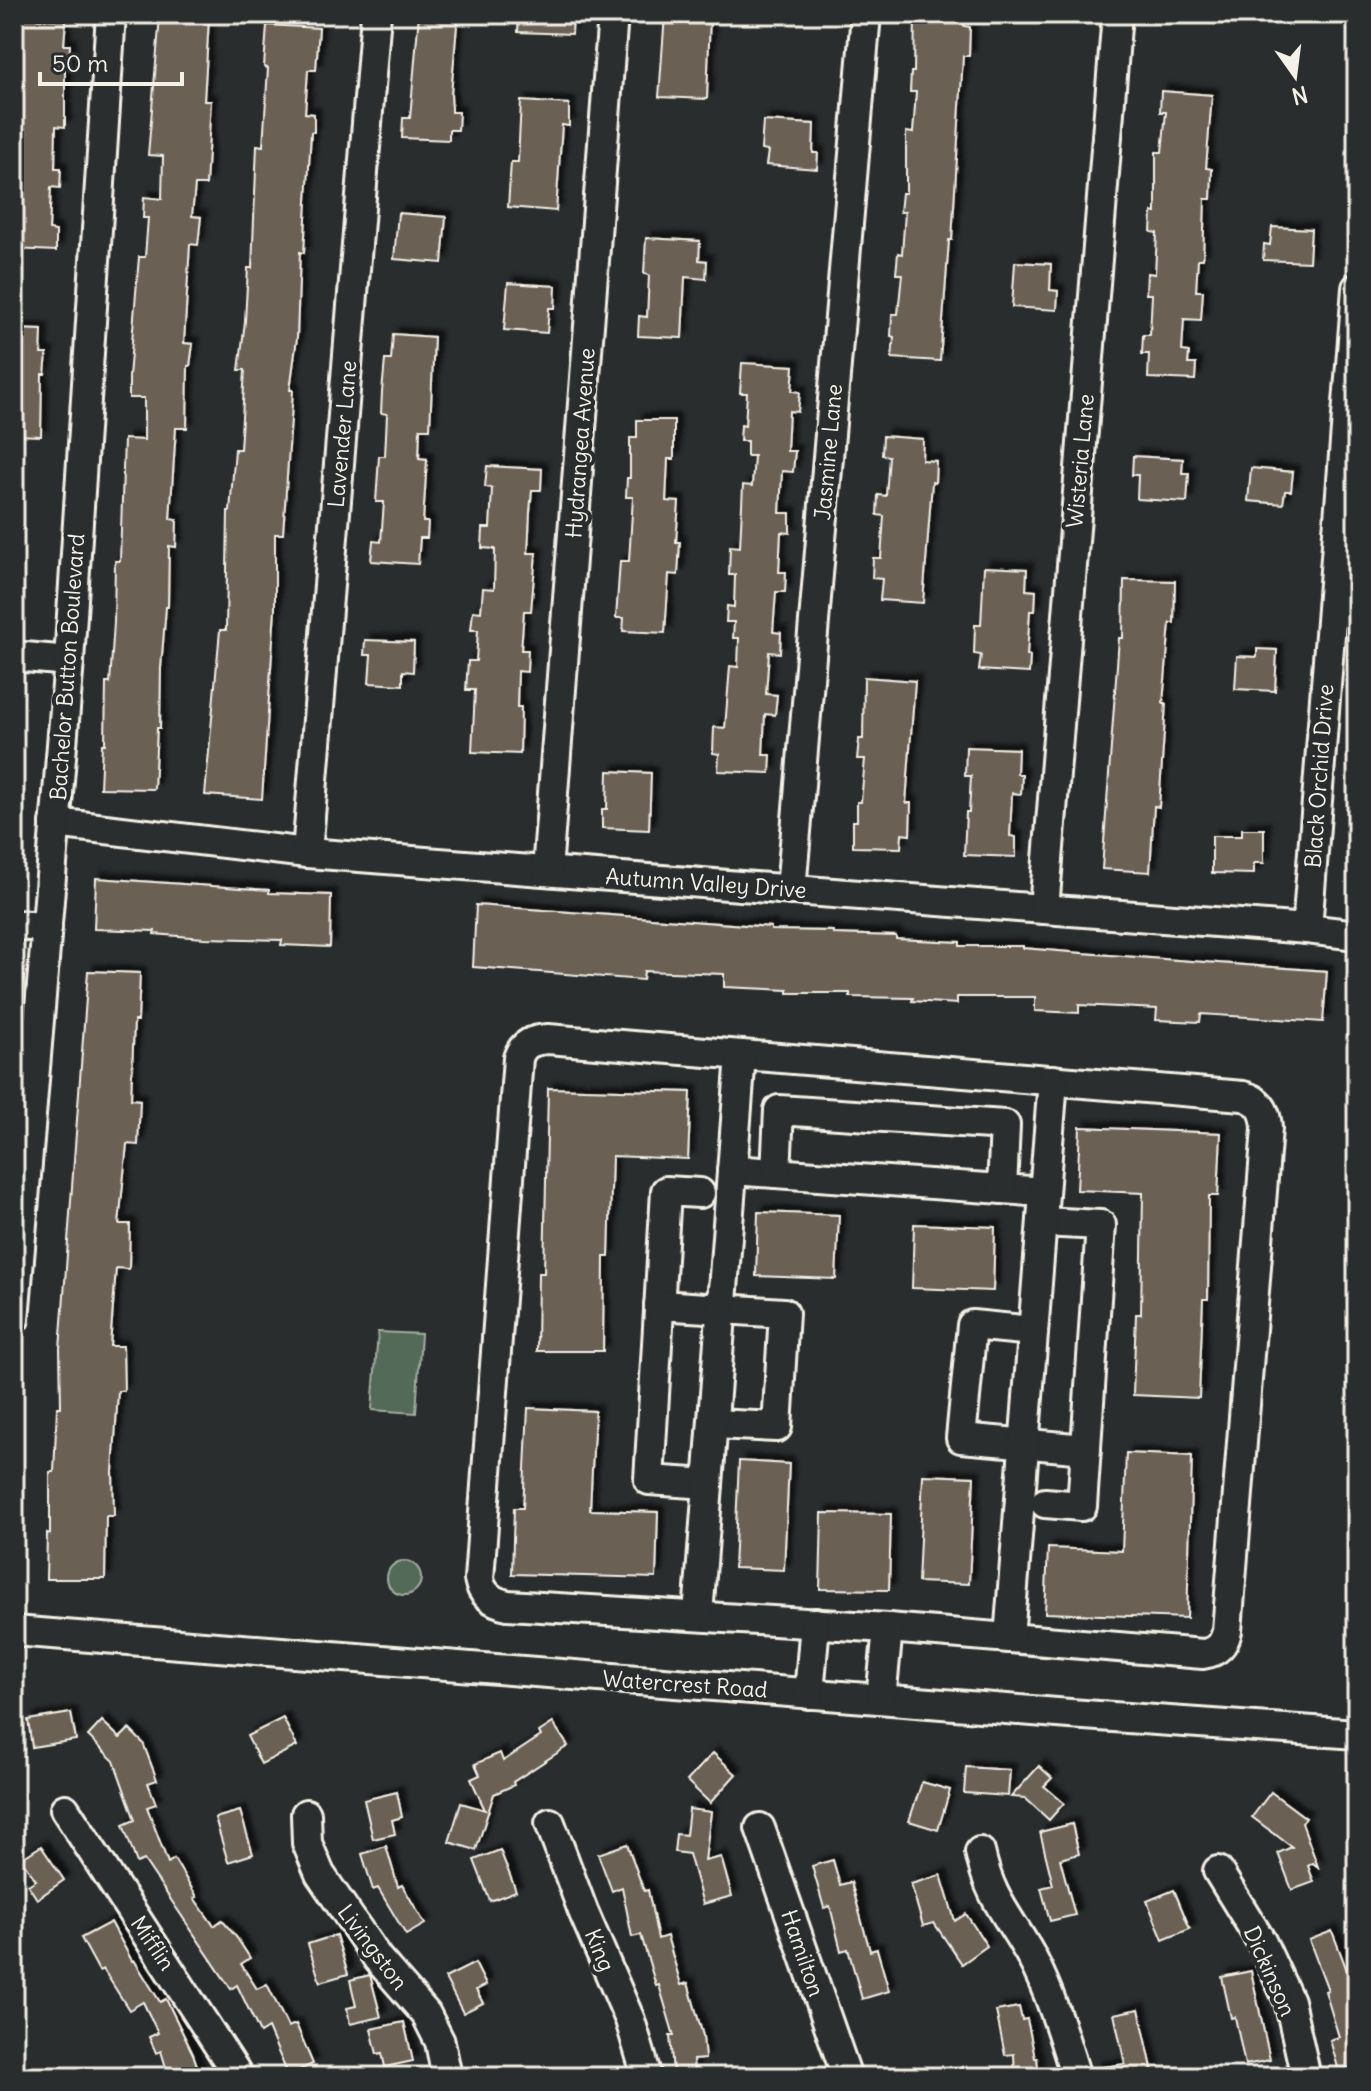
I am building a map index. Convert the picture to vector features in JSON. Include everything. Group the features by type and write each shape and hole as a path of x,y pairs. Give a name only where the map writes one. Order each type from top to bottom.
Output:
{"street":[{"name":"Bachelor Button Boulevard","path":"14,1319 19,1188 47,927 69,661 111,14"},
{"name":"Lavender Lane","path":"307,853 376,14"},
{"name":"Hydrangea Avenue","path":"547,871 613,14"},
{"name":"Jasmine Lane","path":"791,890 866,14"},
{"name":"Wisteria Lane","path":"1044,909 1117,14"},
{"name":"Black Orchid Drive","path":"1307,929 1357,288"},
{"path":"14,656 69,661"},
{"name":"Autumn Valley Drive","path":"55,823 307,853 1357,935"},
{"path":"14,925 47,927"},
{"path":"548,1039 1053,1080 1249,1097 1265,1113 1266,1144 1226,1638 1218,1650 1203,1654 888,1628 508,1605 493,1601 480,1587 518,1058 528,1043 548,1039"},
{"path":"698,1615 741,1055"},
{"path":"1009,1638 1053,1080"},
{"path":"776,1173 779,1110 1005,1125 1002,1189"},
{"path":"732,1170 1044,1192"},
{"path":"700,1193 666,1191 649,1480 708,1484"},
{"path":"1042,1222 1101,1225 1082,1506 1045,1503"},
{"path":"659,1305 784,1313 777,1427 713,1424"},
{"path":"1033,1331 972,1325 961,1438 1086,1449"},
{"path":"809,1694 815,1623"},
{"path":"881,1699 888,1628"},
{"name":"Watercrest Road","path":"14,1631 1357,1734"},
{"name":"Mifflin","path":"65,1809 239,2077"},
{"name":"Livingston","path":"306,1814 307,1843 320,1874 378,1959 426,2014 440,2042 447,2077"},
{"name":"King","path":"550,1823 583,1911 630,2020 647,2077"},
{"name":"Hamilton","path":"760,1828 847,2077"},
{"path":"980,1852 986,1880 1030,1954 1052,2001 1076,2077"},
{"name":"Dickinson","path":"1218,1871 1261,1941 1289,2001 1306,2077"}],"green space":[{"path":"378,1332 421,1334 416,1413 372,1410"},
{"path":"404,1561 416,1566 421,1578 416,1590 404,1595 392,1590 387,1578 392,1566"}],"building":[{"path":"419,14 458,14 451,94 452,112 459,112 458,130 449,130 449,140 402,138 403,118 410,118"},
{"path":"519,14 573,14 572,34 518,32"},
{"path":"665,14 710,14 707,99 659,97"},
{"path":"915,14 964,14 964,26 970,27 969,56 963,56 952,240 949,240 940,361 892,358 892,314 898,314 902,274 896,274 898,253 902,254 905,212 900,212 902,193 906,193 906,132 913,133 916,92 910,92 911,72 914,72"},
{"path":"160,16 209,19 204,101 211,101 206,185 195,185 192,216 201,217 198,245 190,244 184,343 193,344 188,366 187,428 176,428 170,519 177,520 176,547 169,546 168,607 154,789 100,788 102,744 105,744 106,683 110,683 115,561 120,561 124,439 144,440 144,398 129,398 129,377 139,257 145,257 148,218 143,218 144,197 162,199 163,156 148,155"},
{"path":"14,17 66,20 64,45 70,45 69,65 65,65 65,127 56,126 55,168 61,168 60,188 51,187 49,230 56,231 56,251 14,249 14,80 17,80 19,47 14,46"},
{"path":"267,25 319,28 316,70 308,70 305,113 314,114 314,132 311,132 304,253 300,252 283,534 275,534 275,610 262,799 205,795 220,630 226,630 228,511 235,449 240,449 245,370 239,370 248,268 252,268 257,145 263,146 268,68 264,67"},
{"path":"1161,91 1212,95 1206,168 1212,169 1211,199 1205,199 1203,259 1198,259 1196,291 1203,291 1201,320 1184,319 1182,351 1189,352 1188,364 1196,364 1195,380 1148,378 1149,354 1142,354 1143,335 1150,335 1152,294 1146,294 1147,273 1155,274 1157,233 1151,232 1152,212 1156,213 1156,152 1162,152 1166,112 1160,112"},
{"path":"521,101 569,104 569,126 562,125 556,211 508,207 511,162 518,162"},
{"path":"763,121 814,124 813,153 818,153 817,169 766,165 768,151 761,150"},
{"path":"398,213 446,217 442,263 394,259"},
{"path":"1272,227 1311,229 1309,262 1263,260 1264,244 1270,245"},
{"path":"646,238 700,241 699,260 707,261 706,279 685,277 682,338 638,336 639,316 647,317 649,275 644,274"},
{"path":"1015,262 1051,264 1050,290 1058,291 1057,310 1012,307"},
{"path":"508,283 556,286 555,308 549,308 547,333 504,330"},
{"path":"14,329 42,330 41,354 47,354 45,374 42,374 41,436 14,435"},
{"path":"393,334 434,337 430,429 420,429 419,458 427,459 423,522 428,522 427,538 420,538 418,564 371,561 373,541 381,542 384,502 376,502 379,456 385,456 387,414 381,413 382,392 385,360 391,360"},
{"path":"742,363 794,366 792,391 800,392 798,412 789,411 787,451 795,451 793,472 782,471 780,513 790,513 790,533 781,532 779,572 786,572 785,592 776,592 773,632 781,633 780,653 769,652 766,694 777,695 775,715 765,714 763,755 771,755 770,773 718,771 719,754 713,753 714,727 725,728 730,666 738,667 739,638 733,638 734,622 726,622 727,606 734,607 735,575 729,575 730,546 740,547 743,485 752,486 754,456 747,456 747,441 740,441 741,425 745,426 747,393 740,393"},
{"path":"637,420 674,420 674,459 668,459 666,501 679,502 676,542 680,542 678,575 669,574 665,633 623,631 624,618 616,618 620,561 629,561 633,497 626,497 627,478 630,478 630,438 637,438"},
{"path":"883,436 923,439 922,460 936,461 923,603 880,600 882,579 872,578 873,558 881,558 884,516 877,515 878,495 886,496 889,456 882,455"},
{"path":"1133,456 1183,459 1182,473 1189,473 1187,502 1137,499 1138,475 1132,475"},
{"path":"487,466 542,469 541,490 532,490 530,512 528,553 536,553 531,611 524,611 521,650 528,650 527,672 518,671 520,754 472,752 475,690 466,690 468,661 476,661 478,630 471,630 473,611 481,612 483,588 494,589 495,549 482,548 483,528 490,528 492,488 485,487"},
{"path":"1251,468 1293,472 1291,491 1285,491 1283,504 1248,501"},
{"path":"984,567 1027,569 1026,590 1036,591 1035,611 1030,611 1029,673 979,670 981,655 974,654 975,625 981,625"},
{"path":"1124,580 1175,581 1174,623 1170,623 1163,703 1166,703 1159,807 1154,806 1150,872 1102,869 1119,638 1123,638"},
{"path":"365,640 414,642 413,672 403,671 403,685 369,683 371,655 364,655"},
{"path":"1257,649 1277,650 1275,691 1235,689 1237,656 1257,657"},
{"path":"864,677 915,681 906,803 911,803 910,835 902,834 901,848 853,847 853,821 857,821 857,802 861,802 865,759 857,759 859,739 863,739"},
{"path":"966,747 1018,749 1017,774 1022,774 1021,794 1012,793 1010,836 1016,837 1016,857 964,855 971,776 965,776"},
{"path":"608,771 651,773 649,830 602,828 602,809 607,809"},
{"path":"1242,829 1264,829 1264,863 1254,863 1254,874 1212,873 1212,836 1242,836"},
{"path":"96,878 269,890 269,893 331,895 330,947 281,945 282,940 204,938 154,934 155,931 94,929"},
{"path":"476,905 771,927 771,930 896,936 896,939 960,942 960,946 1023,946 1327,971 1323,1022 1201,1014 1200,1022 1156,1020 1157,1009 1079,1005 1079,1013 1035,1011 1035,997 957,997 957,1004 912,1001 913,998 850,997 850,993 788,993 788,990 724,987 724,974 644,971 643,980 473,967"},
{"path":"88,971 140,973 138,1021 134,1021 131,1099 140,1100 138,1145 127,1144 119,1224 130,1224 129,1269 116,1268 110,1346 123,1346 124,1391 118,1391 113,1472 114,1516 106,1516 105,1579 46,1579 50,1472 54,1472 57,1407 61,1407 60,1349"},
{"path":"548,1088 691,1092 688,1159 612,1156 609,1257 604,1257 603,1351 537,1351 538,1273 544,1273"},
{"path":"1080,1127 1221,1133 1218,1196 1209,1196 1208,1299 1203,1299 1199,1398 1133,1395 1136,1314 1141,1314 1143,1193 1077,1190"},
{"path":"758,1212 839,1215 836,1279 756,1276"},
{"path":"914,1224 995,1227 993,1291 912,1288"},
{"path":"528,1408 595,1411 590,1510 658,1512 656,1578 512,1574 514,1508 523,1508"},
{"path":"1126,1453 1192,1456 1187,1618 1045,1613 1048,1548 1122,1551"},
{"path":"739,1461 789,1464 784,1570 734,1568"},
{"path":"923,1475 974,1477 969,1584 918,1582"},
{"path":"822,1513 891,1514 889,1590 820,1589"},
{"path":"71,1713 76,1740 32,1747 28,1720"},
{"path":"283,1718 297,1746 261,1764 247,1736"},
{"path":"102,1721 120,1738 129,1729 143,1743 157,1780 148,1783 156,1804 147,1807 168,1863 174,1859 197,1897 194,1898 214,1926 222,1920 237,1938 250,1958 241,1964 257,1989 267,1984 288,2027 296,2024 313,2064 288,2075 268,2028 260,2033 237,1985 231,1989 144,1860 137,1863 123,1825 135,1820 114,1761 88,1736"},
{"path":"553,1723 568,1746 513,1782 514,1785 494,1794 476,1850 449,1842 461,1803 485,1810 471,1779 480,1775 475,1764 500,1753 503,1761 541,1736 539,1732"},
{"path":"713,1753 736,1774 710,1803 687,1781"},
{"path":"1039,1766 1052,1778 1044,1786 1064,1803 1049,1820 1025,1798 1011,1797"},
{"path":"966,1767 1010,1770 1008,1796 964,1793"},
{"path":"922,1782 950,1790 938,1830 909,1821"},
{"path":"397,1792 402,1817 392,1820 395,1834 373,1839 364,1800"},
{"path":"1271,1792 1306,1818 1302,1823 1318,1867 1313,1863 1308,1866 1314,1882 1292,1890 1278,1853 1292,1847 1252,1817"},
{"path":"689,1809 711,1812 705,1861 721,1857 732,1896 703,1904 689,1854 674,1852 676,1834 686,1835"},
{"path":"240,1811 253,1854 228,1862 215,1818"},
{"path":"1072,1824 1079,1854 1060,1859 1075,1915 1050,1921 1041,1888 1053,1885 1040,1832"},
{"path":"627,1844 644,1891 648,1890 658,1939 667,1936 681,1985 688,1983 703,2036 705,2059 693,2060 694,2071 673,2073 670,2036 674,2036 659,1985 656,1986 641,1935 632,1937 622,1887 612,1891 598,1854"},
{"path":"41,1846 64,1880 37,1899 28,1885 36,1880 21,1859"},
{"path":"386,1846 398,1887 402,1885 425,1924 406,1935 378,1888 373,1890 362,1854"},
{"path":"500,1850 516,1891 490,1901 474,1860"},
{"path":"833,1860 840,1885 851,1882 870,1951 877,1949 889,1991 862,1999 848,1949 841,1951 830,1906 824,1908 812,1866"},
{"path":"941,1875 955,1921 966,1914 987,1946 962,1964 934,1923 923,1926 911,1884"},
{"path":"1174,1890 1190,1929 1163,1940 1147,1901"},
{"path":"111,1922 132,1961 160,2002 166,1999 201,2077 169,2077 161,2051 156,2053 149,2037 158,2033 143,2002 129,2010 103,1969 99,1971 81,1938"},
{"path":"1332,1931 1357,2008 1357,2065 1339,2071 1330,2040 1339,2037 1325,1991 1328,1990 1309,1940"},
{"path":"336,1935 348,1974 320,1982 308,1944"},
{"path":"475,1963 486,1985 476,1990 483,2003 463,2013 445,1978"},
{"path":"1251,1971 1270,2060 1245,2065 1235,2017 1231,2018 1222,1977"},
{"path":"370,1975 381,2017 350,2024 347,2008 356,2006 350,1980"},
{"path":"1019,2007 1022,2020 1027,2019 1039,2077 1015,2077 1014,2054 1005,2055 996,2011"},
{"path":"1139,2009 1154,2077 1096,2077 1095,2068 1125,2064 1114,2014"},
{"path":"404,2022 413,2061 385,2067 382,2053 377,2054 371,2029"}]}
